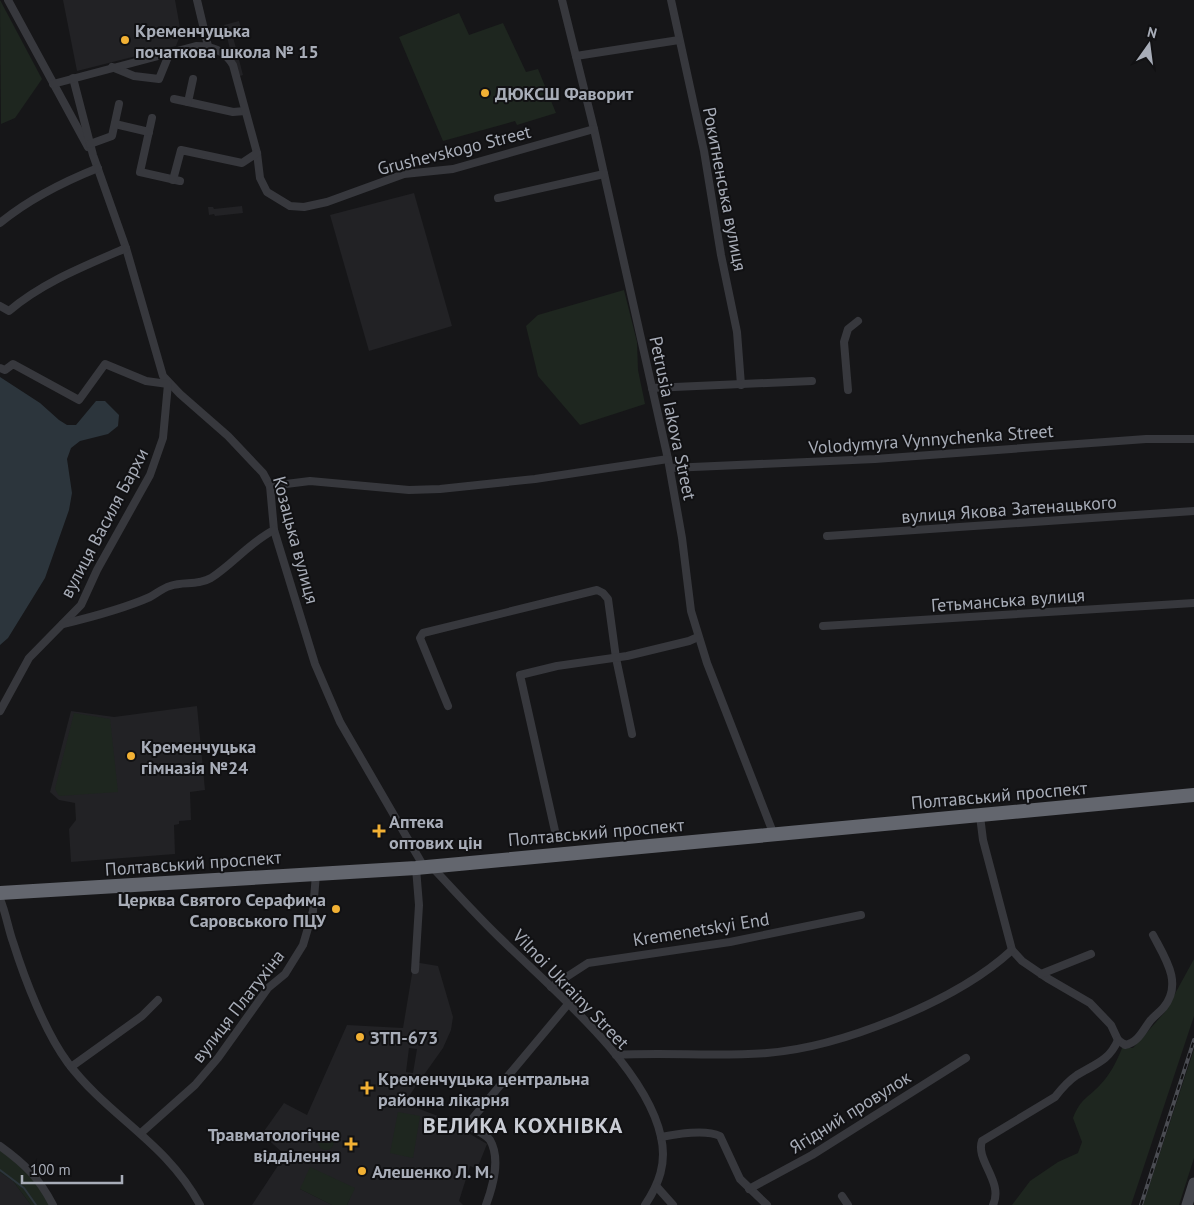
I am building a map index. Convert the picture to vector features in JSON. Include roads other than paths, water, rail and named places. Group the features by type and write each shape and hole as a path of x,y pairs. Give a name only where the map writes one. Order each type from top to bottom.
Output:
{"highway":[{"name":"Полтавський проспект","path":"0,894 424,867 1194,795"}],"street":[{"name":"Козацька вулиця","path":"8,0 98,168 126,248 163,376 168,384 228,436 263,473 270,486 274,530 315,664 333,708 353,747 424,867"},
{"path":"197,0 208,46"},
{"name":"Petrusia Iakova Street","path":"562,0 594,129 670,468 682,538 691,611 698,637 774,835"},
{"name":"Рокитненська вулиця","path":"671,0 704,151 737,332 741,385"},
{"path":"576,56 679,40"},
{"path":"52,84 170,52 196,46 208,46 227,56 232,65 257,153 242,163 181,150 177,181 140,172 152,118"},
{"path":"112,67 119,72 134,76 159,79 170,52"},
{"name":"Козацька вулиця","path":"73,78 92,155"},
{"path":"188,102 193,79"},
{"path":"174,99 233,112 245,111"},
{"path":"90,144 112,136 119,104"},
{"path":"115,124 149,132"},
{"name":"Grushevskogo Street","path":"257,153 260,178 267,192 290,206 304,207 319,204 404,174 454,169 594,129"},
{"path":"0,223 32,200 70,179 98,168"},
{"path":"498,198 604,174"},
{"path":"0,306 9,311 27,296 55,280 126,248"},
{"path":"848,390 844,342 848,329 858,321"},
{"path":"0,368 5,370 9,364 13,364 79,400 105,364 146,381 168,384"},
{"path":"652,388 812,381"},
{"name":"вулиця Василя Бархи","path":"0,711 28,658 81,605 97,570 150,475 163,438 168,384"},
{"name":"Volodymyra Vynnychenka Street","path":"670,468 875,459 1146,439 1194,439"},
{"path":"270,486 310,481 360,487 440,489 535,479 668,459"},
{"name":"вулиця Якова Затенацького","path":"827,536 1194,511"},
{"path":"63,624 93,617 125,606 149,597 170,585 201,583 212,577 260,537 274,530"},
{"path":"448,706 420,638 423,634 597,590 608,599 616,658 632,734"},
{"name":"Гетьманська вулиця","path":"823,626 1194,603"},
{"path":"555,831 520,674 557,666 616,658 680,644 698,637"},
{"path":"980,816 983,840 1012,950 1022,961 1041,974 1090,1003 1111,1025 1118,1040 1125,1044 1136,1040 1150,1021 1164,1007 1172,990 1173,982 1170,970 1153,935"},
{"path":"415,970 419,905 424,867"},
{"name":"Vilnoi Ukrainy Street","path":"424,867 569,1004 616,1055 653,1111 661,1137 664,1160 657,1187 645,1205"},
{"name":"вулиця Платухіна","path":"140,1133 195,1085 218,1058 268,988 285,974 303,945 313,911 316,874"},
{"path":"0,899 23,974 57,1048 82,1080 180,1173 200,1205"},
{"name":"Kremenetskyi End","path":"551,987 588,963 730,942 861,915"},
{"path":"616,1055 647,1053 758,1054 811,1048 861,1032 907,1013 991,969 1012,950"},
{"path":"1041,974 1091,954"},
{"path":"71,1067 142,1016 158,1000"},
{"path":"486,1205 495,1167 494,1151 489,1138 467,1126 569,1004"},
{"path":"993,1205 996,1192 982,1151 982,1142 1055,1096 1062,1087 1077,1075 1112,1054 1118,1040"},
{"name":"Ягідний провулок","path":"749,1189 812,1155 966,1058"},
{"path":"661,1137 704,1133 720,1136 740,1179 767,1205"},
{"path":"0,1146 20,1161 40,1181 53,1205"},
{"path":"1187,1205 1194,1183"},
{"path":"657,1187 673,1205"},
{"path":"842,1196 848,1205"}],"waterway":[{"path":"0,1170 24,1188 36,1205"}],"railway":[{"path":"1141,1205 1194,1040"}],"place":[{"name":"Кременчуцька початкова школа № 15","path":"125,40"},
{"name":"ДЮКСШ Фаворит","path":"485,93"},
{"name":"Кременчуцька гімназія №24","path":"131,756"},
{"name":"Аптека оптових цін","path":"379,831"},
{"name":"Церква Святого Серафима Саровського ПЦУ","path":"336,909"},
{"name":"ЗТП-673","path":"360,1037"},
{"name":"Кременчуцька центральна районна лікарня","path":"367,1088"},
{"name":"Травматологічне відділення","path":"351,1144"},
{"name":"Алешенко Л. М.","path":"362,1171"}],"district":[{"name":"ВЕЛИКА КОХНІВКА","path":"523,1125"}]}
